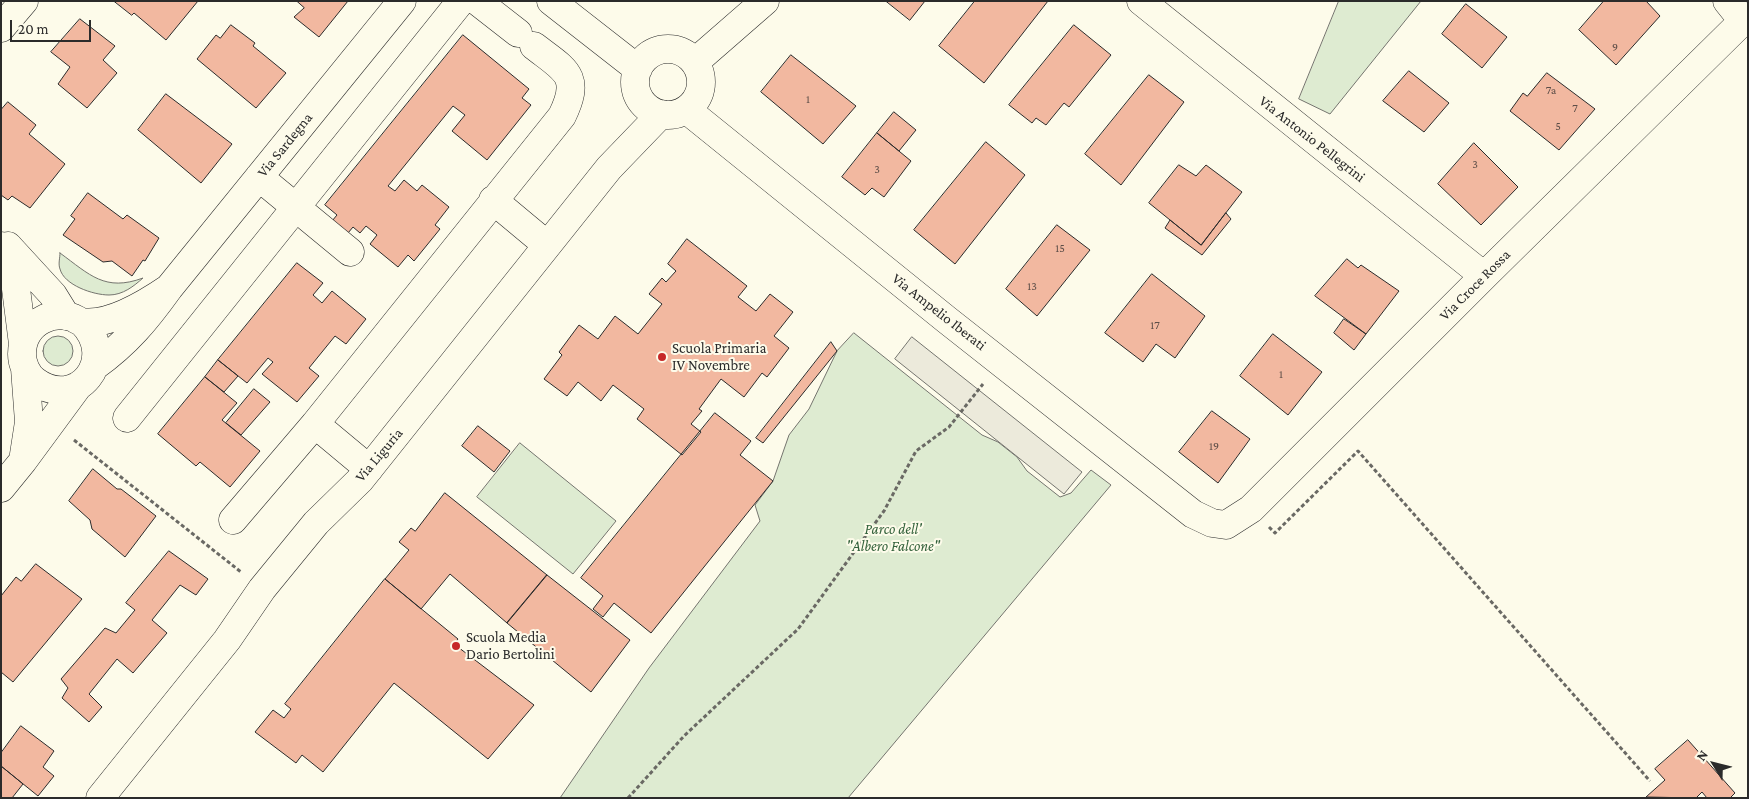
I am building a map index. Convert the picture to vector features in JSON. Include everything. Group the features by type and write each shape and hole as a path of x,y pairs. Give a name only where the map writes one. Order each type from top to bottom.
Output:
{"street":[{"path":"1,28 24,1"},
{"name":"Via Sardegna","path":"169,288 140,307 114,318 74,319 47,317 36,323 28,332 24,356 32,379 42,386 54,390 67,390 87,376 142,326 169,288 402,1"},
{"path":"127,418 462,1"},
{"path":"233,520 316,424 562,116 569,102 572,86 567,72 477,1"},
{"path":"551,1 638,69"},
{"path":"695,62 765,1"},
{"name":"Via Antonio Pellegrini","path":"1141,1 1484,276"},
{"name":"Via Croce Rossa","path":"1193,514 1212,523 1226,525 1251,510 1484,276 1739,13"},
{"path":"669,49 688,55 695,62 700,72 700,93 695,102 674,112 646,106 639,98 635,79 638,69 650,54 669,49"},
{"name":"Via Liguria","path":"100,798 227,640 262,589 316,523 369,469 609,168 674,112"},
{"name":"Via Ampelio Iberati","path":"674,112 1001,360 1193,514"},
{"path":"259,177 297,206 350,252"},
{"path":"494,200 547,245"},
{"path":"1,239 74,319 90,330 96,342 98,354 87,376"},
{"path":"1,246 14,273 24,356 29,422 23,461"},
{"name":"Via Sardegna","path":"1,488 87,376"},
{"path":"316,424 369,469"}],"path":[{"path":"628,798 684,736 798,629 884,511 916,451 949,427 1001,360"},
{"path":"69,446 75,439 262,589"},
{"path":"1251,510 1275,533 1358,451 1650,781"}],"green space":[{"path":"1339,1 1421,1 1330,114 1299,99"},
{"path":"60,253 98,279 118,283 143,278 124,292 114,295 102,295 88,291 73,284 63,275 59,265"},
{"name":"Parco dell' \"Albero Falcone\"","path":"854,333 982,435 998,442 1017,457 1027,471 1060,497 1071,493 1091,470 1111,485 848,798 560,798 649,668 760,521 755,505 773,481 789,435 809,409 837,351"},
{"path":"58,336 69,340 73,351 69,362 58,366 47,362 43,351 47,340"},
{"path":"520,443 616,521 573,574 477,497"}],"shaded area":[{"path":"912,337 1082,472 1064,494 895,359"}],"building":[{"path":"114,1 198,1 166,40 134,13 132,15"},
{"path":"297,1 348,1 319,37 294,17 304,8"},
{"path":"886,1 925,1 910,20"},
{"path":"975,1 1048,1 984,83 939,46"},
{"path":"1604,1 1646,1 1660,16 1616,65 1579,30"},
{"path":"1466,4 1507,37 1482,68 1442,34"},
{"path":"80,19 115,46 103,60 117,73 87,108 58,84 70,67 51,52"},
{"path":"231,25 255,43 253,46 286,73 256,108 197,59 216,35 220,38"},
{"path":"1074,25 1111,55 1069,107 1064,103 1046,125 1036,118 1032,123 1009,105"},
{"path":"463,35 529,89 522,98 531,105 487,160 452,131 465,115 453,106 388,186 395,191 404,180 417,191 422,185 449,207 435,225 440,229 414,261 408,255 398,267 370,244 377,235 366,226 360,233 353,227 348,233 332,221 337,215 325,205"},
{"path":"791,55 856,106 823,144 761,92"},
{"path":"1409,71 1449,103 1424,132 1383,101"},
{"path":"1547,73 1595,109 1559,150 1510,111 1523,93 1527,96"},
{"path":"1149,75 1184,102 1121,185 1085,154"},
{"path":"166,94 232,144 201,183 138,130"},
{"path":"8,102 36,125 29,134 65,164 30,208 12,196 8,200 1,195 1,110"},
{"path":"894,112 916,130 899,151 877,133"},
{"path":"877,133 911,161 884,197 872,188 865,195 842,177"},
{"path":"986,142 1025,175 955,264 914,230"},
{"path":"1474,143 1518,187 1481,225 1438,184"},
{"path":"1179,165 1196,176 1206,165 1242,192 1201,245 1149,203"},
{"path":"88,193 123,219 127,215 159,238 145,261 143,260 132,276 112,261 103,262 63,235 75,219 71,216"},
{"path":"1226,213 1231,219 1202,255 1165,228 1170,220 1201,245"},
{"path":"1057,225 1090,250 1037,316 1006,289"},
{"path":"687,239 747,286 738,297 756,311 770,294 793,312 774,336 789,348 767,377 762,373 744,397 721,379 699,409 702,411 691,424 701,432 682,455 637,419 644,409 613,385 601,401 578,382 567,396 544,379 562,355 559,352 579,325 598,339 615,316 638,334 662,304 649,294 662,278 666,282 676,271 668,264"},
{"path":"1347,259 1358,268 1361,265 1399,291 1366,334 1315,296"},
{"path":"297,263 323,283 313,295 322,303 332,291 366,319 346,344 335,336 309,368 319,376 297,402 262,374 273,362 268,358 247,383 218,360"},
{"path":"1152,274 1205,316 1175,358 1156,344 1143,362 1105,333"},
{"path":"1344,319 1366,334 1354,350 1334,333"},
{"path":"1273,334 1322,372 1288,415 1240,376"},
{"path":"831,342 837,351 763,443 756,438"},
{"path":"218,360 238,376 224,392 205,377"},
{"path":"205,377 237,403 222,420 260,451 230,487 200,462 196,466 158,434"},
{"path":"254,389 270,402 241,435 226,423"},
{"path":"1212,411 1250,439 1218,483 1179,452"},
{"path":"715,413 751,441 740,455 773,481 651,633 614,603 603,617 593,609 603,596 581,578"},
{"path":"478,426 510,451 494,472 462,446"},
{"path":"93,469 117,489 121,489 156,516 125,557 92,529 90,520 69,501"},
{"path":"445,493 547,575 507,623 450,574 421,609 385,579 409,550 399,542 411,528 415,531"},
{"path":"169,551 208,579 196,595 180,585 152,620 167,633 133,673 117,659 89,694 102,707 89,722 62,698 68,688 61,679 105,628 116,633 135,610 126,603"},
{"path":"36,564 82,599 13,682 1,672 1,596 16,577 21,581"},
{"path":"547,575 630,640 591,692 507,623"},
{"path":"385,579 458,639 454,644 534,705 488,759 394,683 323,772 302,755 296,763 255,732 273,710 284,718 291,709 285,704"},
{"path":"21,726 54,751 43,767 54,776 38,796 1,766 1,753"},
{"path":"1688,740 1735,793 1730,798 1707,798 1702,792 1696,798 1646,797 1665,780 1655,769"},
{"path":"1,766 23,784 12,798 1,798"}],"place":[{"name":"Scuola Primaria IV Novembre","path":"662,357"},
{"name":"Scuola Media Dario Bertolini","path":"456,646"}]}
